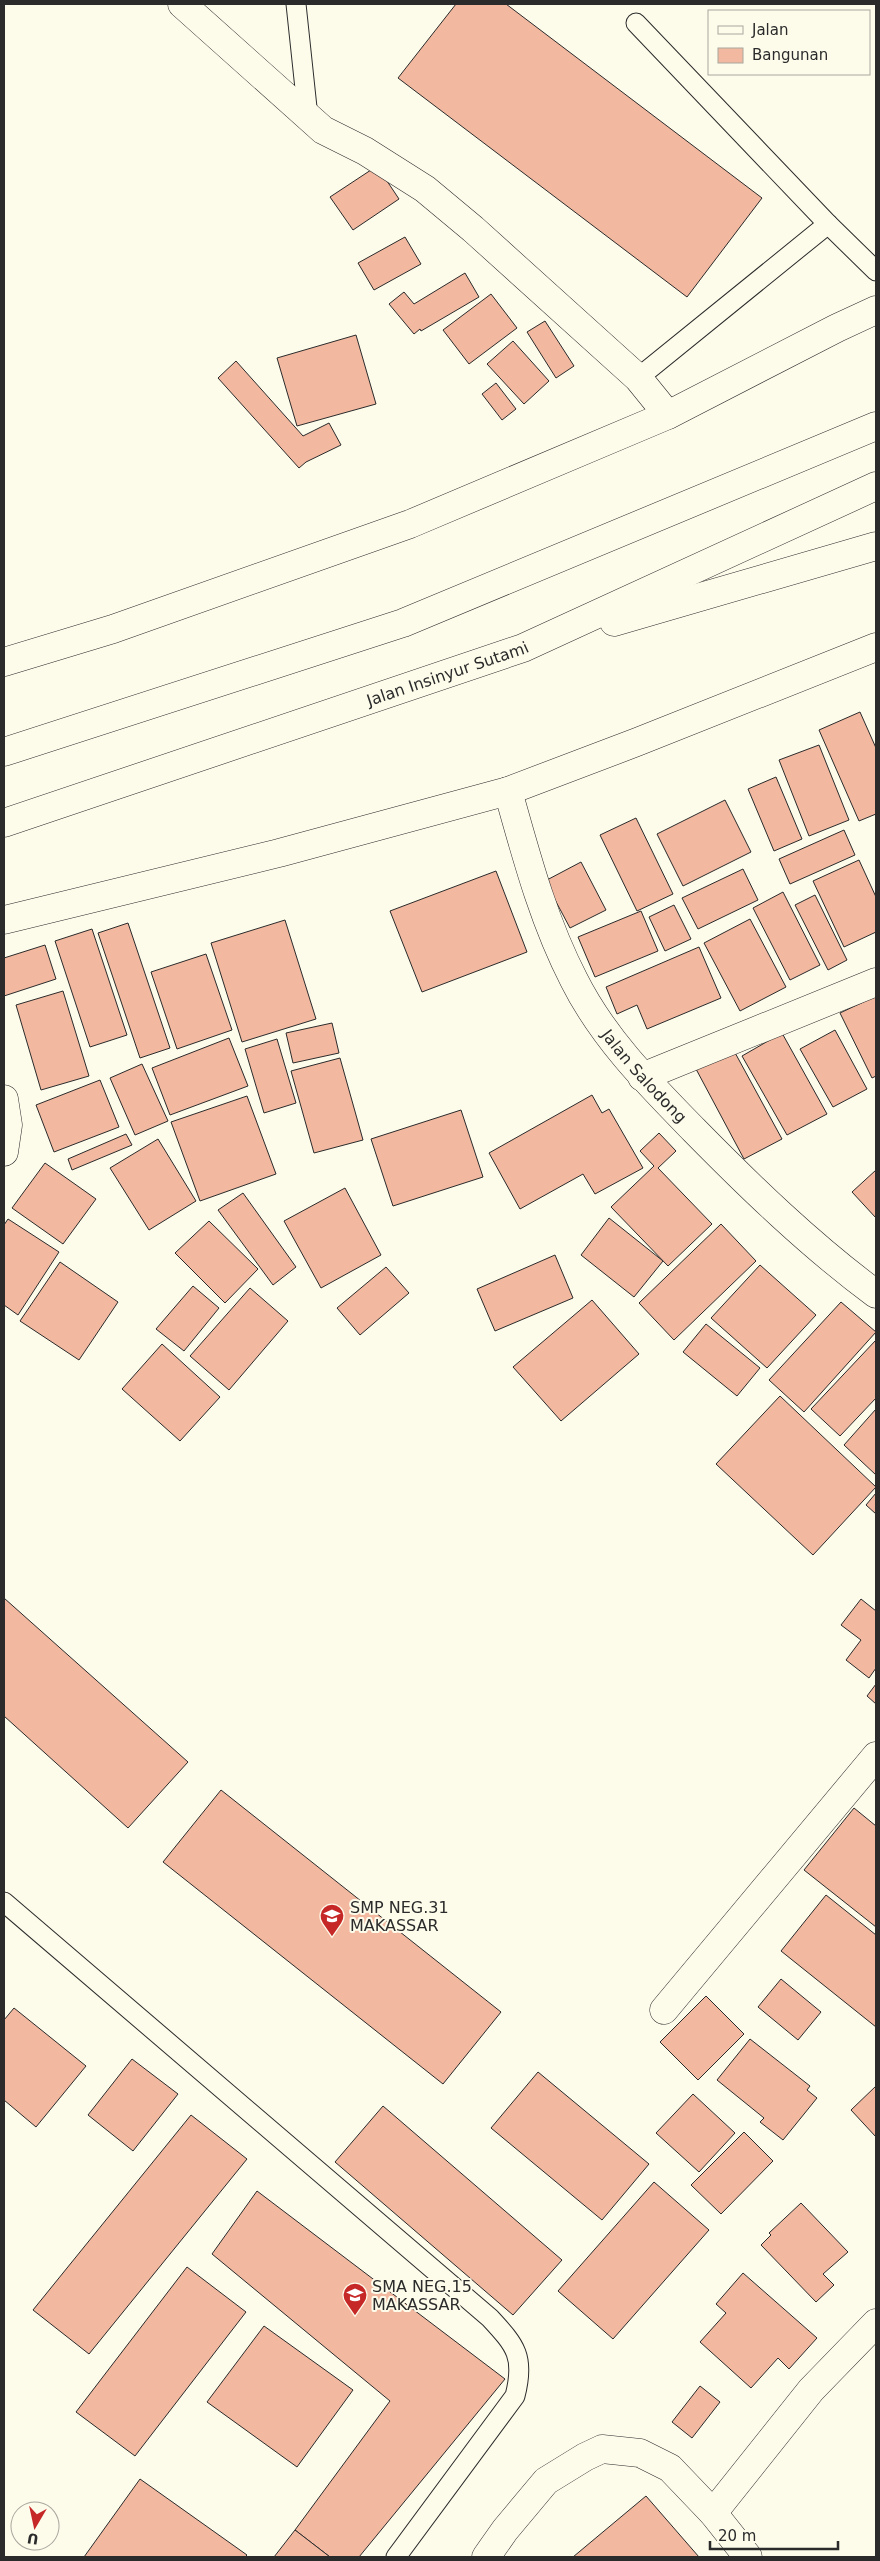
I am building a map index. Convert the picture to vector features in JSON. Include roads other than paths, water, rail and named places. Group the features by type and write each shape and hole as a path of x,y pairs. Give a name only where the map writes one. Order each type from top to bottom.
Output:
{"main road":[{"path":"182,4 322,130 365,151 424,189 473,229 638,378 668,415"},
{"path":"4,662 113,629 410,524 668,415 837,328 876,310"},
{"path":"4,752 403,623 876,426"},
{"name":"Jalan Insinyur Sutami","path":"4,822 523,648 876,486"},
{"path":"523,648 876,546"},
{"path":"4,920 278,853 508,791 876,647"},
{"name":"Jalan Salodong","path":"508,791 538,895 574,980 606,1032 642,1077 729,1166 836,1264 876,1294"},
{"path":"642,1077 876,982"},
{"path":"4,1099 8,1125 4,1152"},
{"path":"664,2010 876,1756"},
{"path":"713,2513 810,2390 876,2323"},
{"path":"486,2557 505,2530 546,2481 602,2449 640,2453 670,2468 713,2513 748,2557"}],"lane":[{"path":"296,4 308,117"},
{"path":"636,23 828,224 876,271"},
{"path":"638,378 828,224"},
{"path":"4,1902 490,2318 512,2342 519,2356 520,2376 515,2396 403,2555"}],"place":[{"name":"SMP NEG.31 MAKASSAR","path":"332,1937"},
{"name":"SMA NEG.15 MAKASSAR","path":"355,2316"}]}
